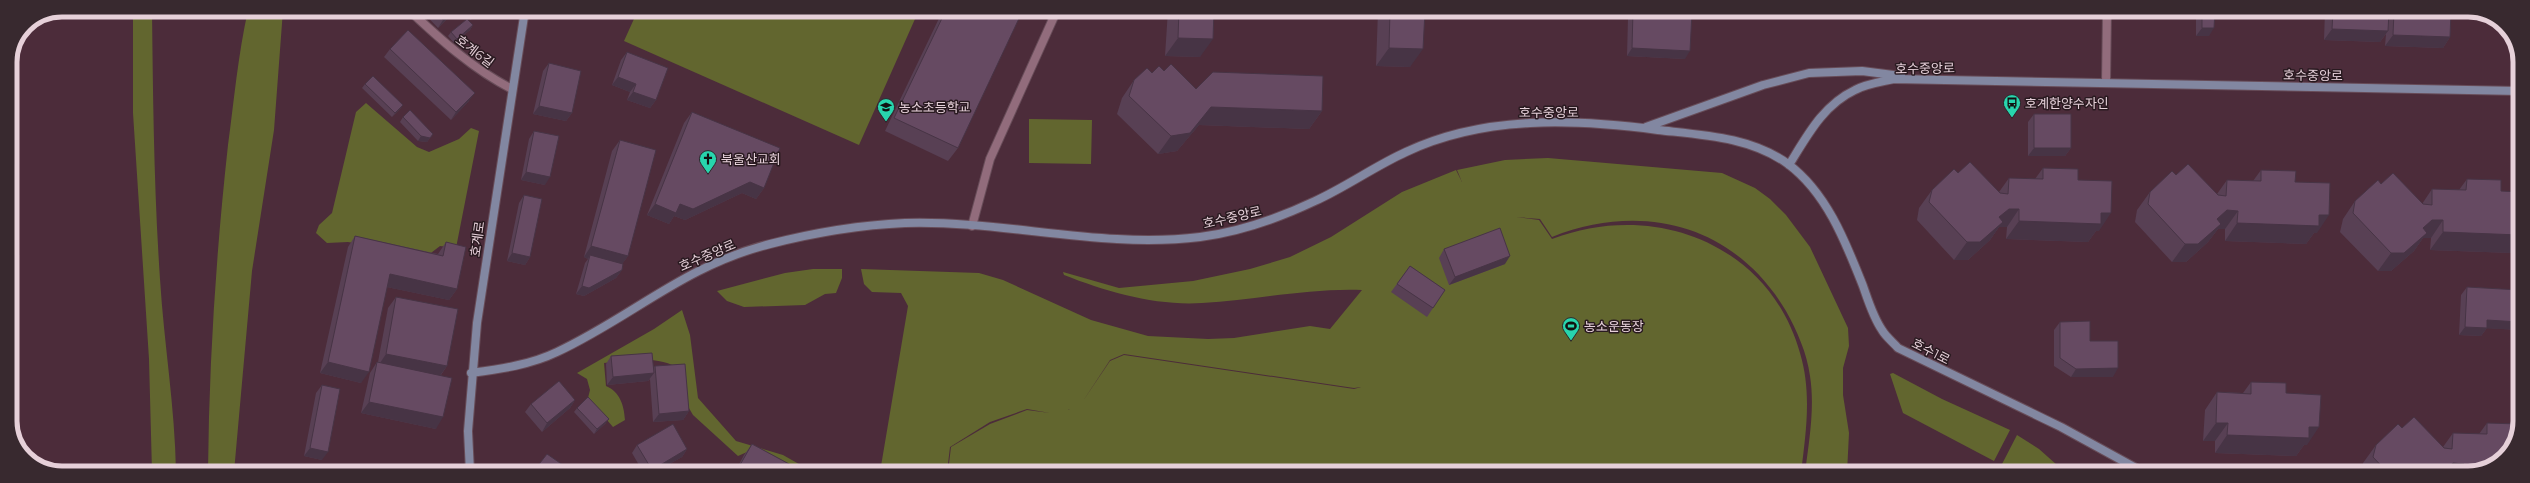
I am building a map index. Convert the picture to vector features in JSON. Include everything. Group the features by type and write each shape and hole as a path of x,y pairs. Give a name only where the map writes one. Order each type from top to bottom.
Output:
{"street":[{"name":"호계6길","path":"417,17 457,54 494,80 512,90"},
{"name":"호계로","path":"470,466 468,431 471,373 524,17"},
{"path":"972,226 990,159 1054,17"},
{"path":"2106,83 2107,17"},
{"path":"1643,128 1763,85 1809,73 1862,71 1930,79"},
{"name":"호수중앙로","path":"471,373 514,366 554,354 682,278 722,258 771,243 848,229 905,223 972,226 1140,241 1203,237 1267,222 1316,201 1408,151 1456,133 1526,123 1572,122 1643,128 1724,138 1755,146 1789,165 1812,127 1834,101 1856,89 1894,79 2513,91"},
{"name":"호수1로","path":"1789,165 1813,189 1835,222 1882,331 1898,348 2061,427 2132,466"}],"green space":[{"path":"133,17 152,17 156,212 162,303 174,424 176,466 152,466 149,359 133,113"},
{"path":"247,17 282,17 274,130 252,271 235,466 208,466 214,308 220,227 236,78"},
{"path":"635,17 916,17 859,145 624,41"},
{"path":"366,103 417,147 429,152 459,139 471,128 479,131 456,248 440,246 427,256 348,242 327,243 316,233 319,225 332,213 356,112"},
{"path":"1029,119 1092,120 1091,164 1029,163"},
{"name":"농소운동장","path":"1548,158 1722,173 1755,188 1770,199 1786,215 1810,247 1848,328 1849,346 1843,368 1843,395 1849,433 1847,466 1806,466 1811,424 1812,400 1807,359 1798,334 1786,311 1765,282 1741,258 1714,240 1684,228 1653,222 1620,221 1586,226 1552,237 1540,219 1516,217 1539,220 1552,239 1590,228 1629,225 1667,229 1702,240 1735,258 1762,283 1785,315 1800,353 1804,368 1807,398 1805,443 1802,466 949,466 951,447 990,424 1027,410 1050,413 1027,409 990,422 950,447 948,466 881,466 908,306 901,293 872,292 864,284 861,269 979,273 1003,280 1091,320 1148,336 1208,339 1234,338 1310,326 1330,329 1362,290 1302,292 1202,303 1167,302 1149,300 1114,292 1064,275 1063,272 1119,288 1193,281 1250,269 1290,257 1331,237 1402,192 1456,170 1462,182 1457,170 1505,160","holes":["1124,354 1354,388 1361,387 1354,389 1124,355 1110,361 1083,401 1110,360"]},
{"path":"813,269 842,269 842,278 836,293 825,294 805,305 744,307 727,301 717,291 785,273"},
{"path":"682,310 690,335 698,398 736,441 783,455 802,466 779,466 747,452 738,456 693,415 686,403 681,370 672,365 654,360 604,363 606,386 618,395 622,404 625,420 613,427 588,398 590,390 587,379 577,373 654,329"},
{"path":"1893,373 1942,399 2010,430 1994,461 1903,413 1890,374"},
{"path":"2017,435 2039,449 2058,466 2001,466"}],"building":[{"path":"943,17 1020,17 958,148 894,118"},
{"path":"1179,17 1214,17 1213,39 1178,38"},
{"path":"1390,17 1425,17 1423,49 1389,48"},
{"path":"1633,17 1692,17 1690,51 1632,48"},
{"path":"2202,17 2215,17 2214,28 2202,28"},
{"path":"2333,17 2389,17 2388,31 2332,29"},
{"path":"2394,17 2451,17 2450,37 2393,35"},
{"path":"467,19 473,25 457,39 451,32"},
{"path":"408,30 475,93 456,112 390,49"},
{"path":"627,52 668,68 656,100 633,92 636,84 618,77"},
{"path":"549,63 581,71 572,113 539,106"},
{"path":"1171,64 1196,89 1213,72 1323,76 1322,111 1211,107 1190,133 1171,136 1129,96 1134,80 1147,68 1152,73 1159,66 1164,71"},
{"path":"373,76 403,105 395,113 365,84"},
{"path":"410,110 433,134 430,138 421,136 403,117"},
{"path":"692,112 780,148 764,188 750,182 693,209 680,204 676,213 655,204"},
{"path":"2034,114 2071,114 2071,148 2034,148"},
{"path":"534,131 559,136 550,177 526,172"},
{"path":"620,140 656,150 628,256 591,246"},
{"path":"1970,162 2000,193 2008,194 2009,178 2043,179 2043,168 2078,169 2078,180 2112,181 2111,213 2101,213 2101,224 2019,221 2019,209 2009,209 1999,217 2003,222 1980,242 1967,242 1929,202 1932,190 1954,169 1958,173"},
{"path":"2188,164 2218,195 2226,196 2227,180 2261,181 2261,170 2296,171 2295,182 2330,183 2329,215 2319,215 2319,226 2237,223 2238,211 2227,210 2217,219 2221,224 2198,244 2185,244 2148,204 2150,192 2172,171 2176,175"},
{"path":"2393,173 2423,204 2432,205 2432,189 2466,190 2467,179 2501,180 2501,191 2513,192 2513,235 2443,232 2443,220 2432,220 2423,228 2427,233 2404,253 2391,253 2353,213 2355,201 2378,180 2381,184"},
{"path":"524,195 542,199 530,257 512,253"},
{"path":"1500,228 1510,256 1455,277 1444,249"},
{"path":"355,236 443,256 446,242 466,247 457,289 390,274 369,372 328,362"},
{"path":"590,255 623,264 622,270 589,288 582,286"},
{"path":"1410,266 1445,290 1433,308 1397,284"},
{"path":"2467,287 2513,290 2513,322 2487,320 2487,328 2465,327"},
{"path":"396,297 458,309 447,366 386,354"},
{"path":"2090,321 2090,341 2118,341 2118,368 2076,369 2060,358 2060,322"},
{"path":"652,353 654,373 613,377 611,356"},
{"path":"377,362 452,378 443,417 369,402"},
{"path":"685,364 689,411 659,414 655,366"},
{"path":"559,381 575,400 547,423 531,404"},
{"path":"2251,382 2286,383 2286,393 2321,395 2319,427 2309,427 2309,438 2227,435 2228,423 2216,423 2217,392 2251,394"},
{"path":"322,385 340,389 328,452 310,448"},
{"path":"588,397 609,419 597,429 577,408"},
{"path":"2414,417 2444,448 2452,449 2453,433 2487,434 2487,423 2513,424 2511,436 2502,451 2483,464 2468,466 2453,463 2450,466 2381,466 2373,457 2376,445 2398,424 2402,428"},
{"path":"673,424 687,449 659,466 650,466 637,445"},
{"path":"752,444 793,466 739,466"},
{"path":"547,454 563,465 562,466 538,466"}],"place":[{"name":"호계한양수자인","path":"2012,118"},
{"name":"농소초등학교","path":"886,122"},
{"name":"북울산교회","path":"708,174"},
{"name":"농소운동장","path":"1571,341"}]}
